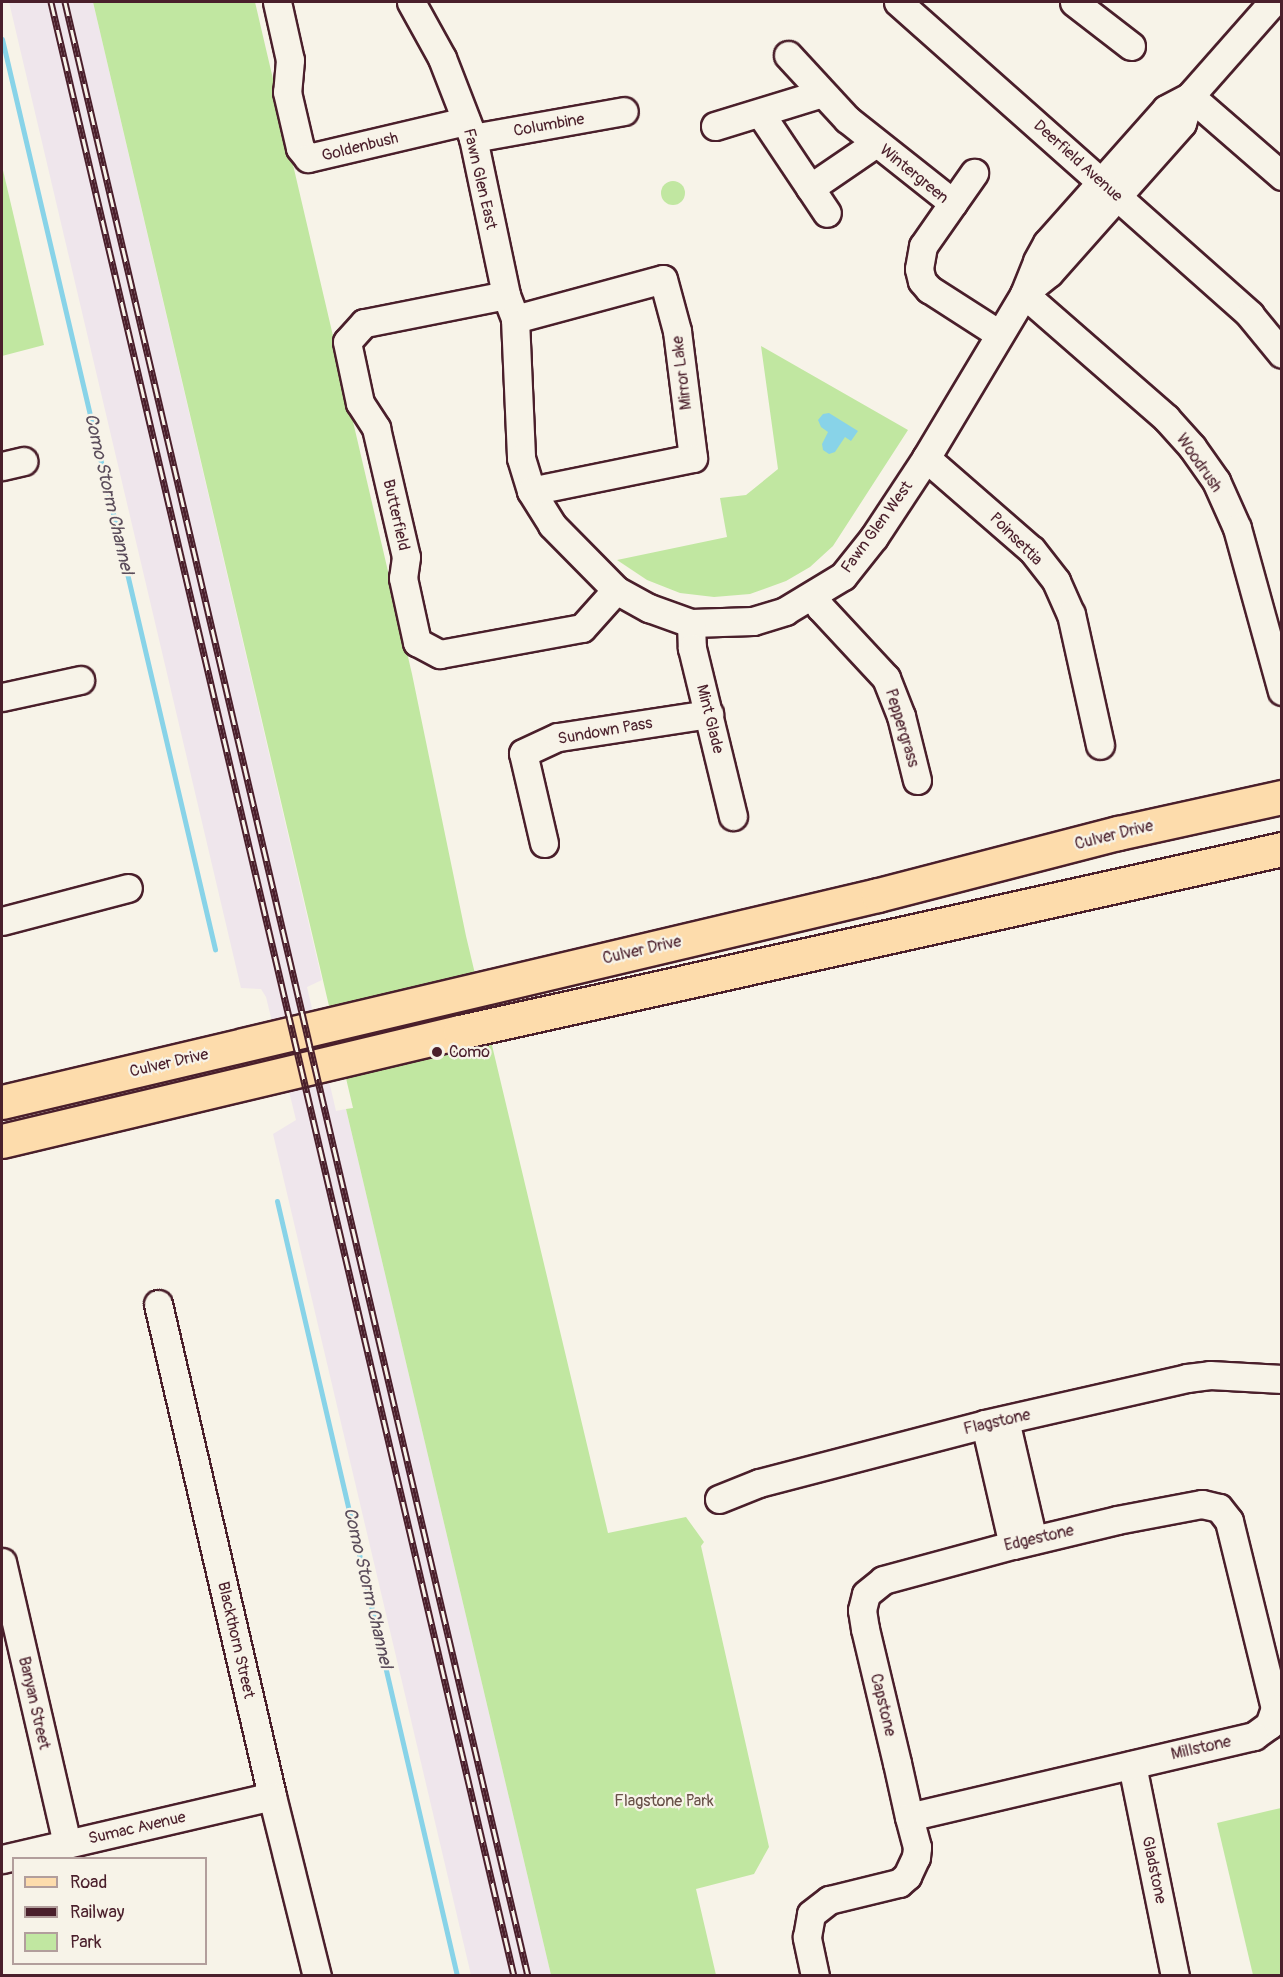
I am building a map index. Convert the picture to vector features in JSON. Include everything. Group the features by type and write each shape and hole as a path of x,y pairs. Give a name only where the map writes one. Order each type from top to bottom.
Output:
{"main road":[{"name":"Culver Drive","path":"2,1102 878,895 1118,833 1281,797"},
{"path":"2,1141 460,1032 1281,849"}],"street":[{"name":"Goldenbush","path":"277,2 290,60 287,92 300,148 308,158 470,130"},
{"name":"Fawn Glen East","path":"411,2 442,58 470,130 510,307"},
{"name":"Deerfield Avenue","path":"898,2 1257,321 1281,339"},
{"path":"1074,2 1131,46"},
{"name":"Fawn Glen West","path":"510,307 521,458 531,491 552,525 616,590 649,608 691,622 753,621 785,611 814,596 843,576 874,537 926,458 1024,294 1049,273 1166,109 1190,96 1273,2"},
{"name":"Wintergreen","path":"788,55 847,119 953,203 923,246 918,269 922,281 929,289 999,334"},
{"path":"715,126 822,93"},
{"path":"1190,96 1281,176"},
{"name":"Columbine","path":"470,130 624,111"},
{"path":"759,113 827,213"},
{"name":"Wintergreen","path":"810,188 876,143"},
{"path":"953,203 974,173"},
{"name":"Mirror Lake","path":"510,307 663,279 678,331 693,458 531,491"},
{"name":"Woodrush","path":"1024,294 1166,418 1192,447 1216,482 1237,528 1281,691"},
{"name":"Butterfield","path":"510,307 364,323 347,342 360,403 376,428 382,452 406,557 403,578 417,642 440,654 582,628 616,590"},
{"name":"Deerfield Avenue","path":"1257,321 1281,354"},
{"name":"Poinsettia","path":"926,458 1032,550 1056,581 1071,614 1100,745"},
{"name":"Peppergrass","path":"814,596 820,607 886,678 901,716 917,780"},
{"name":"Mint Glade","path":"691,622 692,648 733,816"},
{"path":"2,697 80,680"},
{"name":"Sundown Pass","path":"544,843 524,753 558,737 709,714"},
{"path":"2,921 128,888"},
{"name":"Blackthorn Street","path":"158,1304 272,1796 317,1976"},
{"name":"Flagstone","path":"719,1499 759,1483 995,1422 1187,1378 1210,1375 1281,1379"},
{"path":"995,1422 1023,1542"},
{"name":"Edgestone","path":"866,1594 873,1586 895,1576 1023,1542 1117,1520 1202,1504 1219,1508"},
{"name":"Millstone","path":"909,1817 1254,1737 1269,1725 1275,1708 1229,1521 1219,1508"},
{"name":"Banyan Street","path":"2,1562 67,1844"},
{"name":"Capstone","path":"815,1976 807,1937 810,1914 829,1900 899,1883 914,1866 917,1847 865,1629 862,1610 866,1594"},
{"name":"Gladstone","path":"1132,1764 1175,1976"},
{"name":"Sumac Avenue","path":"14,1857 272,1796"}],"shaded area":[{"path":"9,2 93,2 322,980 307,987 336,1111 346,1109 551,1975 471,1975 273,1134 296,1120 266,997 261,989 241,988"}],"green space":[{"name":"Flagstone Park","path":"93,2 255,2 412,674 466,936 608,1533 686,1517 704,1542 701,1546 769,1847 754,1874 696,1889 716,1975 551,1975 346,1109 353,1108"},
{"path":"2,166 44,345 2,356"},
{"path":"673,181 682,184 685,193 682,202 673,205 664,202 661,193 664,184"},
{"path":"761,346 908,430 833,546 810,567 786,581 750,594 714,597 680,593 647,580 617,560 727,537 720,498 746,495 778,469"},
{"path":"1281,1808 1281,1975 1253,1975 1217,1823"}],"water":[{"path":"829,413 858,431 851,441 845,437 835,452 829,454 823,450 822,444 828,432 821,427 818,420 823,414"}],"waterway":[{"name":"Como Storm Channel","path":"2,39 215,949"},
{"name":"Como Storm Channel","path":"277,1201 457,1976"}],"railway":[{"path":"51,2 514,1976"},
{"path":"65,2 528,1976"}],"place":[{"name":"Como","path":"437,1052"}]}
